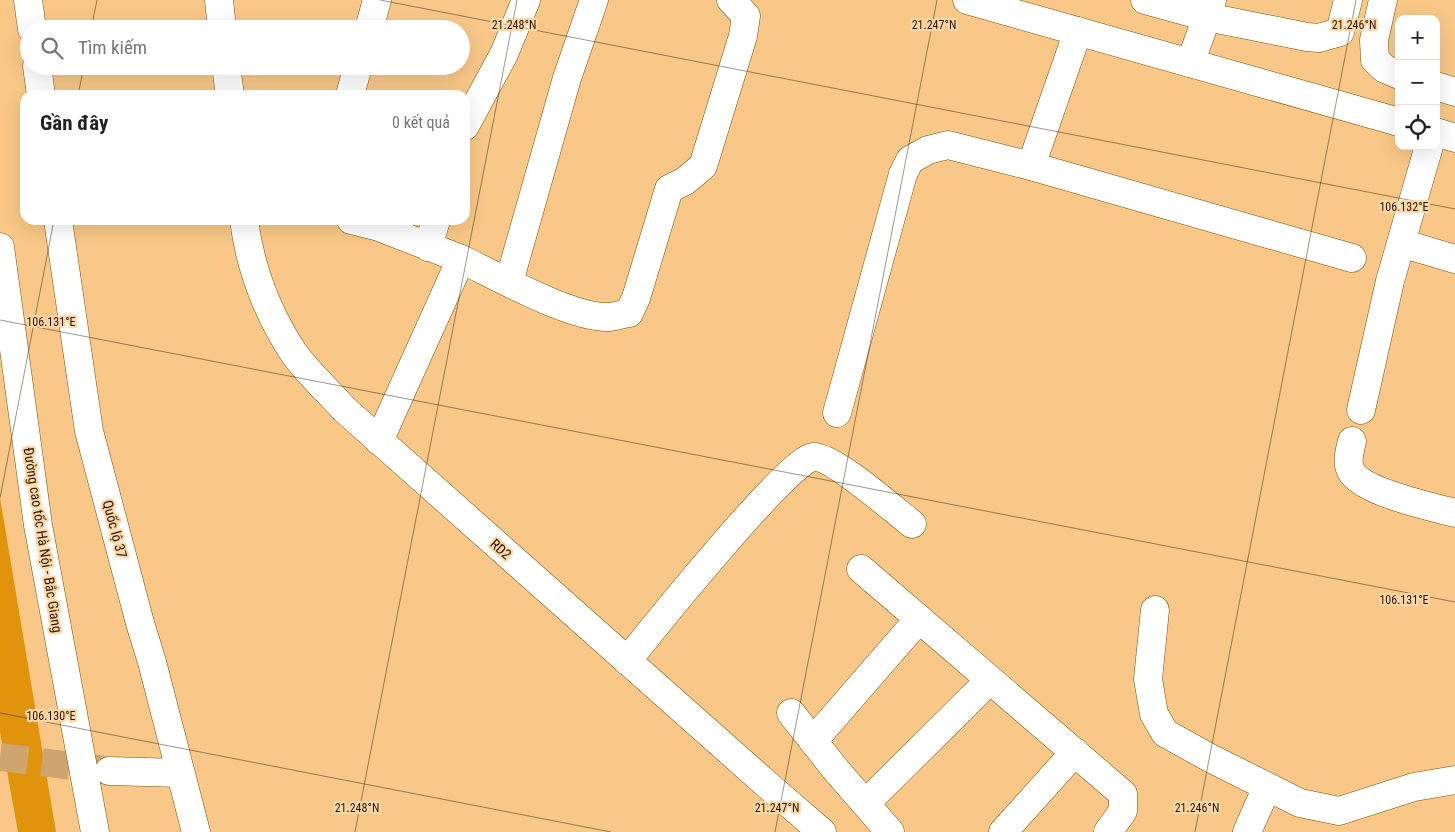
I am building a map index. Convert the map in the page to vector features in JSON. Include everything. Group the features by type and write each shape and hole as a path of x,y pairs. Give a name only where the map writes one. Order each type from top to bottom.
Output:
{"main road":[{"path":"28,0 31,20"},
{"path":"219,0 221,20"},
{"path":"371,20 377,0"},
{"path":"470,117 504,54 526,0"},
{"path":"509,282 567,78 594,0"},
{"path":"371,225 461,259 554,302 590,315 610,317 629,313 636,298 669,190 685,181 703,166 743,36 746,16 731,0"},
{"path":"967,0 1395,121"},
{"path":"1145,0 1210,8 1320,38 1340,32 1348,0"},
{"path":"1383,0 1374,40 1375,60 1385,69 1395,73"},
{"path":"1190,63 1210,8"},
{"path":"1031,166 1078,31"},
{"path":"38,75 40,90"},
{"path":"227,75 229,90"},
{"path":"351,90 356,75"},
{"path":"1440,87 1455,92"},
{"path":"1440,133 1455,138"},
{"path":"837,414 903,174 910,160 928,150 948,145 1031,166 1352,258"},
{"path":"1361,410 1390,281 1428,150"},
{"name":"Quốc lộ 37","path":"59,225 89,430 196,832"},
{"name":"RD2","path":"245,225 246,238 262,296 294,352 344,409 822,832"},
{"path":"428,247 435,225"},
{"path":"1401,243 1455,259"},
{"name":"Đường cao tốc Hà Nội - Bắc Giang","path":"0,247 38,526 95,832"},
{"path":"379,441 461,259"},
{"path":"1352,441 1348,459 1351,471 1361,483 1408,501 1455,513"},
{"path":"627,661 723,545 805,459 812,457 822,458 839,468 912,524"},
{"path":"861,569 1124,794 1123,811 1108,832"},
{"path":"1155,610 1148,678 1154,714 1165,733 1267,787 1339,821 1414,787 1455,780"},
{"path":"813,740 919,619"},
{"path":"866,803 990,680"},
{"path":"791,713 890,832"},
{"path":"1003,832 1075,752"},
{"path":"109,771 180,774"},
{"path":"1247,832 1267,787"}],"shaded area":[{"path":"0,498 56,832 18,832 0,732"}],"tunnel":[{"path":"0,757 105,770"}]}
